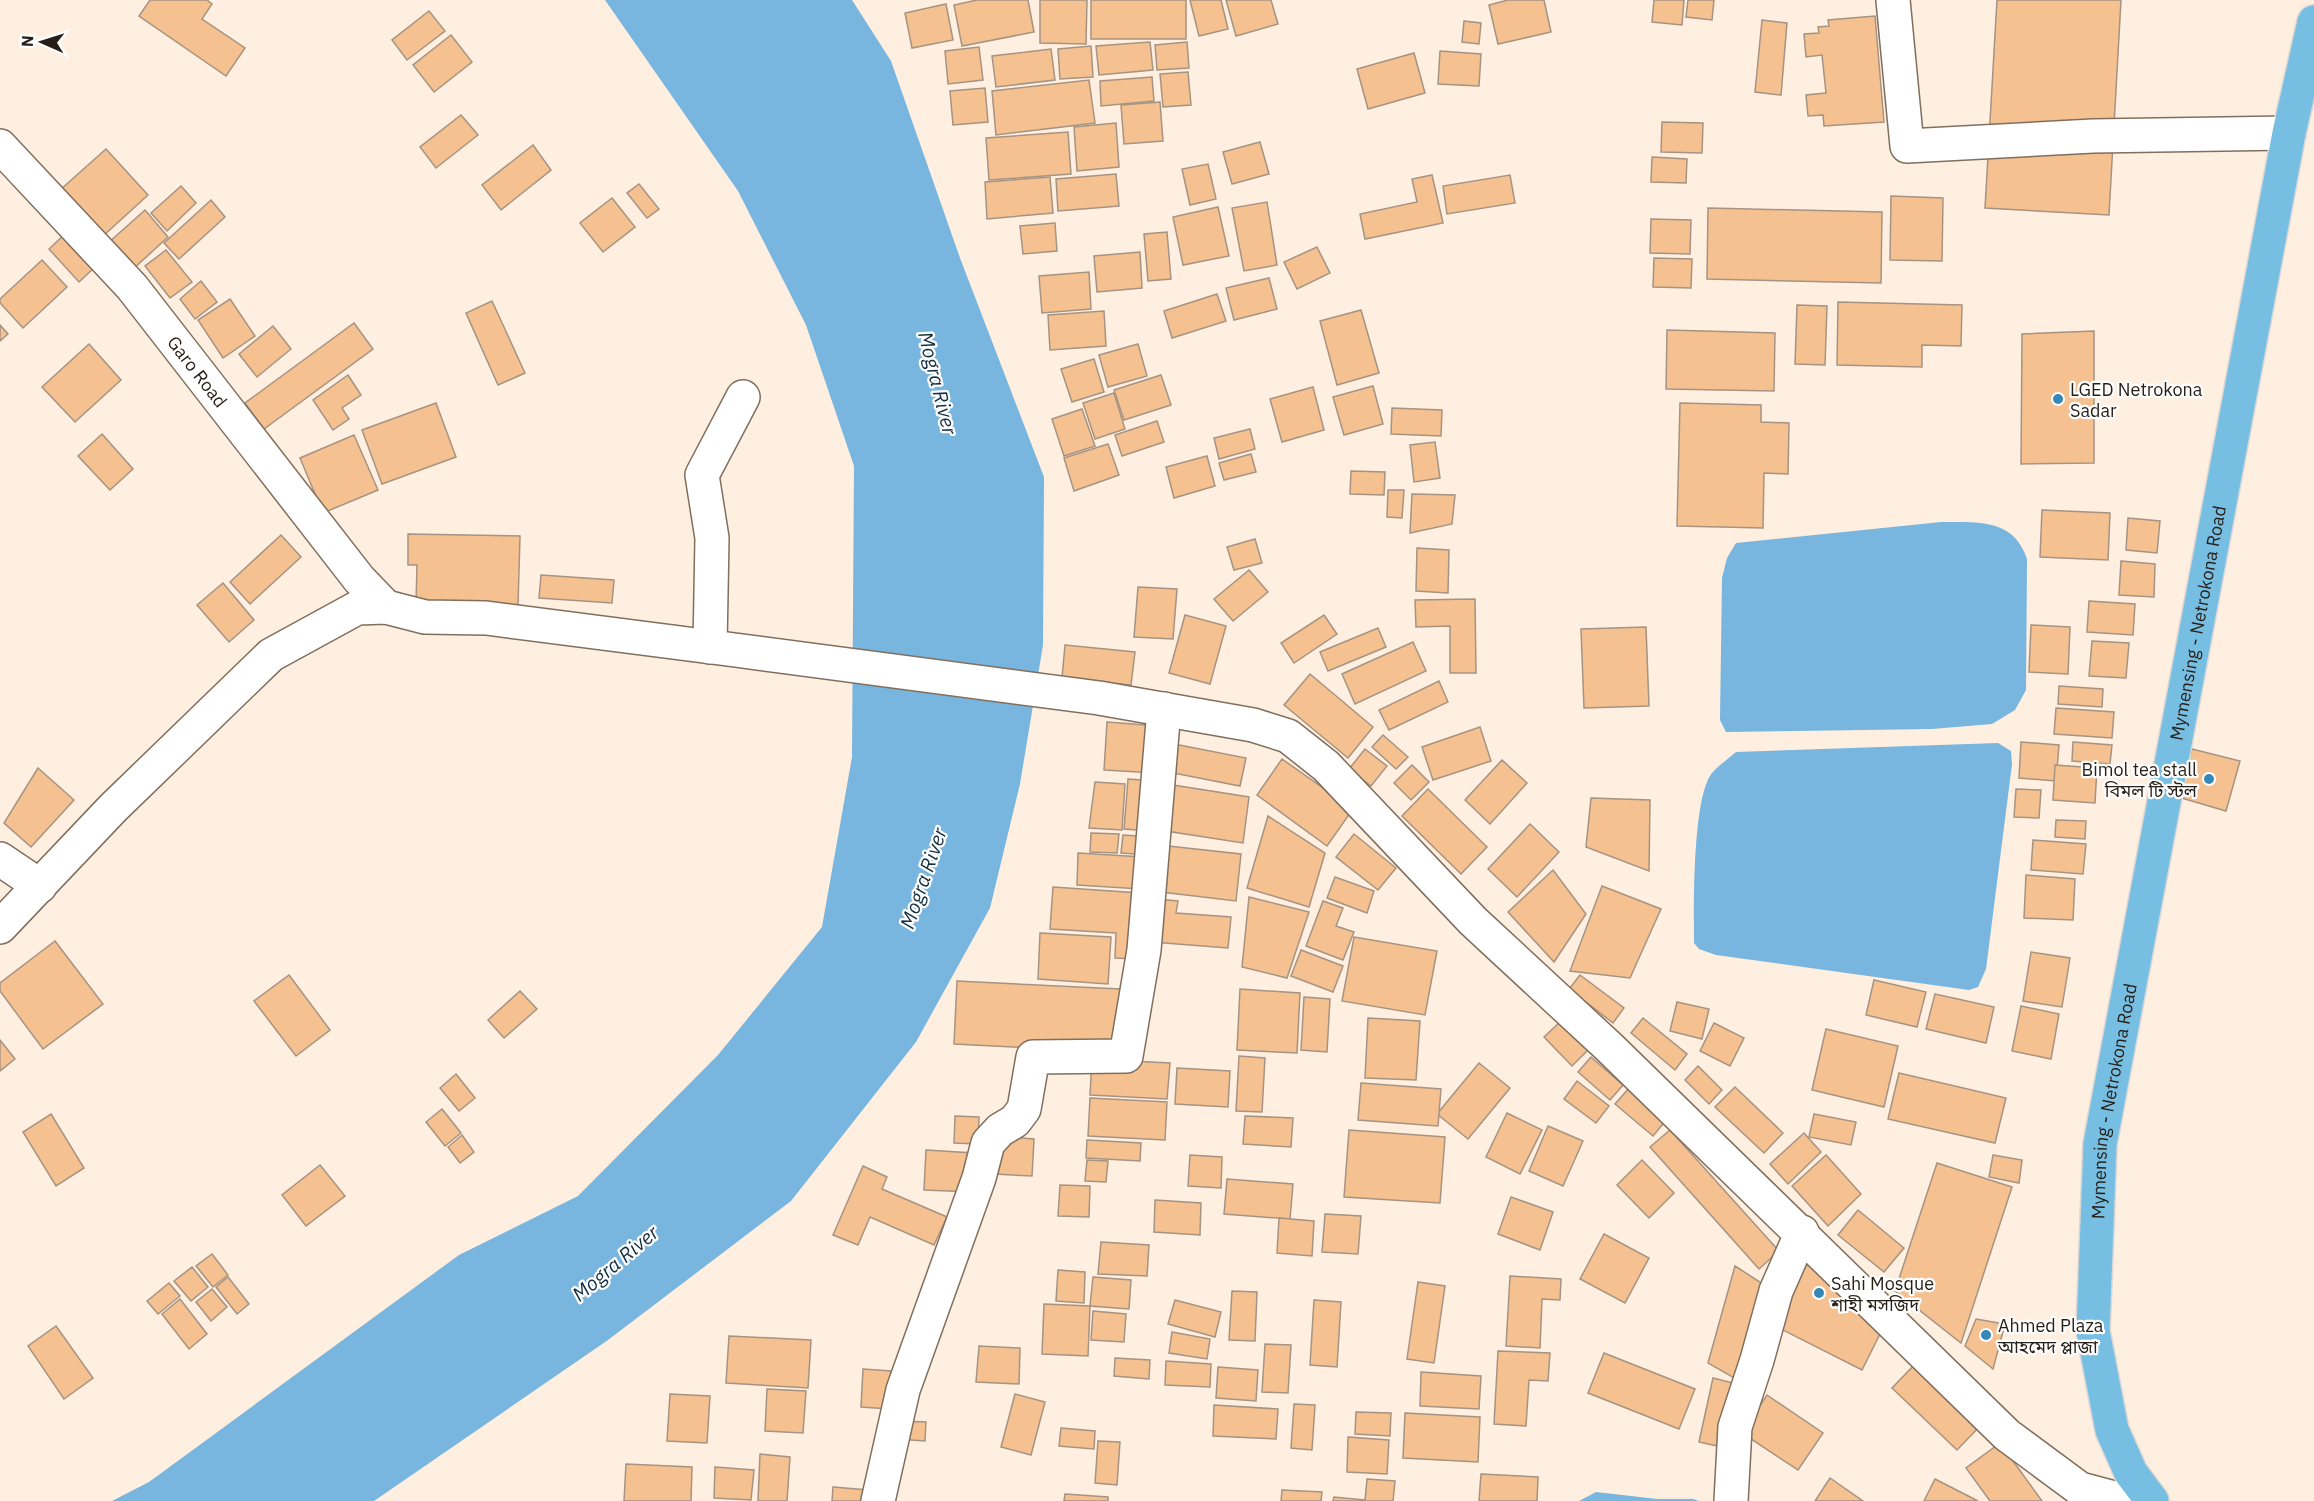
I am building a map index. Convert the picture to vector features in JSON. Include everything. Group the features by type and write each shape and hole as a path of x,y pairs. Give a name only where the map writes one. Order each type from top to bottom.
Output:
{"main road":[{"name":"Mymensing - Netrokona Road","path":"2152,1501 2131,1473 2112,1430 2093,1331 2100,1144 2289,134 2314,22"}],"street":[{"path":"1893,0 1907,146 2093,136 2289,134"},
{"name":"Garo Road","path":"0,146 132,287 359,579 386,607"},
{"path":"722,649 712,538 702,474 743,397"},
{"path":"0,927 114,808 271,655 346,612 371,606 386,607 425,617 486,618 1099,698 1253,724 1288,736 1326,766 1473,921 1609,1047 1802,1232 2007,1435 2080,1489 2125,1501"},
{"path":"878,1501 903,1390 971,1200 988,1143 1000,1130 1015,1121 1024,1109 1033,1057 1126,1056 1144,950 1164,709"},
{"path":"0,859 40,886"},
{"path":"1731,1501 1735,1427 1776,1291 1802,1232"}],"water":[{"name":"Mogra River","path":"605,0 852,0 891,61 960,258 1044,477 1043,645 1020,784 990,908 916,1042 791,1201 608,1340 374,1501 112,1501 149,1482 459,1255 578,1196 718,1055 822,927 852,757 854,466 806,325 738,191"},
{"path":"1941,522 1981,523 2004,529 2021,546 2027,559 2026,690 2015,710 1992,724 1932,729 1726,732 1720,720 1722,578 1727,558 1736,543"},
{"path":"1998,743 2011,751 2012,764 1986,969 1978,987 1969,990 1716,955 1699,949 1694,943 1696,855 1705,786 1712,773 1736,752"},
{"path":"1596,1492 1657,1499 1699,1501 1579,1501"}],"building":[{"path":"150,0 207,0 212,4 202,19 245,48 226,76 139,16"},
{"path":"977,0 1028,0 1034,32 962,46 954,5"},
{"path":"1040,0 1087,0 1086,44 1040,43"},
{"path":"1091,0 1186,0 1186,39 1091,39"},
{"path":"1190,0 1221,0 1228,29 1199,36"},
{"path":"1226,0 1271,0 1278,24 1236,36"},
{"path":"1508,0 1544,0 1551,32 1498,44 1489,5"},
{"path":"1654,0 1684,0 1682,25 1652,22"},
{"path":"1688,0 1714,0 1712,20 1686,17"},
{"path":"1997,0 2121,0 2109,215 1985,208"},
{"path":"946,4 953,40 912,48 905,13"},
{"path":"429,11 445,31 407,60 392,40"},
{"path":"1875,16 1884,122 1824,126 1823,115 1808,116 1806,95 1826,93 1822,55 1806,57 1804,34 1819,33 1818,27 1829,26 1828,20"},
{"path":"1762,20 1787,23 1781,95 1755,92"},
{"path":"1464,21 1481,23 1479,44 1462,42"},
{"path":"451,35 472,62 434,92 413,65"},
{"path":"1150,42 1153,70 1099,75 1096,46"},
{"path":"1187,42 1189,68 1157,70 1155,45"},
{"path":"1091,46 1093,77 1060,79 1058,49"},
{"path":"979,47 983,80 948,84 945,51"},
{"path":"1051,49 1055,80 996,87 992,56"},
{"path":"1440,51 1481,54 1479,86 1438,84"},
{"path":"1414,53 1425,93 1368,109 1357,69"},
{"path":"1188,72 1191,105 1163,107 1160,74"},
{"path":"1152,77 1154,101 1101,106 1100,81"},
{"path":"1089,80 1095,123 996,135 992,91"},
{"path":"985,88 988,122 953,125 950,91"},
{"path":"1160,102 1163,141 1124,144 1121,105"},
{"path":"461,115 478,135 436,168 420,147"},
{"path":"1662,122 1703,123 1702,153 1661,152"},
{"path":"1116,123 1119,167 1077,171 1074,127"},
{"path":"1068,132 1071,174 989,180 986,138"},
{"path":"1260,142 1269,174 1232,184 1223,152"},
{"path":"533,145 551,170 501,210 482,185"},
{"path":"106,149 148,195 102,237 60,190"},
{"path":"1652,157 1687,159 1686,183 1651,182"},
{"path":"1208,164 1216,199 1190,205 1182,169"},
{"path":"1116,174 1119,206 1058,211 1056,179"},
{"path":"1432,175 1443,223 1365,239 1360,214 1417,202 1412,179"},
{"path":"1510,175 1515,203 1447,214 1443,186"},
{"path":"1050,177 1053,213 987,219 985,182"},
{"path":"639,184 659,209 647,218 627,193"},
{"path":"181,186 196,203 167,231 151,213"},
{"path":"1891,196 1943,198 1942,261 1890,260"},
{"path":"612,198 635,227 603,252 580,223"},
{"path":"211,200 225,217 179,259 164,243"},
{"path":"1267,202 1277,265 1244,271 1232,208"},
{"path":"1218,207 1229,256 1183,265 1173,217"},
{"path":"1708,208 1882,212 1881,283 1707,279"},
{"path":"145,210 168,237 131,271 107,244"},
{"path":"1651,219 1691,220 1690,254 1650,253"},
{"path":"1055,223 1057,251 1023,254 1020,226"},
{"path":"67,232 97,265 79,282 49,249"},
{"path":"1167,232 1171,279 1148,281 1144,234"},
{"path":"1317,247 1330,273 1297,289 1284,262"},
{"path":"166,250 192,282 170,298 145,266"},
{"path":"1140,252 1142,288 1097,292 1094,256"},
{"path":"1654,258 1692,259 1691,288 1653,287"},
{"path":"42,260 67,287 23,328 0,303 0,299"},
{"path":"1089,272 1091,309 1042,313 1039,276"},
{"path":"1269,278 1277,309 1234,320 1226,288"},
{"path":"201,281 217,302 195,319 180,299"},
{"path":"1217,294 1226,321 1172,338 1164,311"},
{"path":"230,299 255,336 223,358 198,320"},
{"path":"492,301 525,373 498,385 466,313"},
{"path":"1838,302 1962,305 1961,346 1922,345 1922,367 1837,365"},
{"path":"1797,305 1827,306 1825,365 1795,364"},
{"path":"1361,310 1379,373 1337,385 1320,321"},
{"path":"1104,311 1106,346 1050,350 1048,315"},
{"path":"354,323 373,349 264,429 245,403"},
{"path":"0,325 8,334 0,341"},
{"path":"273,326 291,349 257,377 239,354"},
{"path":"1667,330 1775,333 1774,391 1666,389"},
{"name":"LGED Netrokona Sadar","path":"2094,331 2094,463 2021,464 2022,334"},
{"path":"89,344 121,380 75,422 42,387"},
{"path":"1138,344 1147,376 1108,387 1099,355"},
{"path":"1094,359 1104,392 1072,402 1061,369"},
{"path":"348,375 361,395 342,408 349,419 333,430 313,400"},
{"path":"1161,375 1171,405 1124,420 1114,390"},
{"path":"1373,386 1383,424 1344,435 1333,397"},
{"path":"1313,387 1324,430 1282,442 1270,399"},
{"path":"1114,393 1125,429 1095,439 1083,403"},
{"path":"436,403 456,457 382,484 362,430"},
{"path":"1680,403 1761,405 1761,422 1789,423 1788,474 1764,473 1763,528 1677,526"},
{"path":"1392,408 1442,410 1441,436 1391,434"},
{"path":"1082,409 1095,446 1064,456 1052,419"},
{"path":"1157,421 1164,442 1122,456 1115,435"},
{"path":"1250,429 1255,449 1219,459 1214,438"},
{"path":"102,434 133,469 110,490 78,456"},
{"path":"354,435 378,490 323,513 300,458"},
{"path":"1435,442 1440,478 1414,482 1410,445"},
{"path":"1108,444 1119,475 1074,491 1064,458"},
{"path":"1251,454 1256,472 1224,480 1219,463"},
{"path":"1207,456 1215,486 1174,498 1166,467"},
{"path":"1351,471 1385,472 1384,495 1350,494"},
{"path":"1388,490 1404,490 1402,518 1387,517"},
{"path":"1412,494 1455,495 1452,524 1410,533"},
{"path":"2042,510 2110,513 2108,560 2040,557"},
{"path":"2128,518 2160,521 2157,553 2126,550"},
{"path":"408,534 520,536 518,605 416,603 417,565 408,565"},
{"path":"281,535 301,557 250,604 230,582"},
{"path":"1255,539 1262,563 1234,570 1227,547"},
{"path":"1417,548 1449,550 1448,593 1416,591"},
{"path":"2121,561 2155,564 2154,597 2119,595"},
{"path":"1249,570 1268,592 1233,621 1214,599"},
{"path":"541,575 614,580 612,603 539,598"},
{"path":"223,583 254,620 229,642 197,605"},
{"path":"1138,587 1177,589 1173,639 1134,637"},
{"path":"1475,599 1476,673 1450,673 1450,626 1416,627 1415,600"},
{"path":"2089,601 2135,604 2133,635 2087,632"},
{"path":"1185,615 1226,626 1210,684 1169,673"},
{"path":"1324,615 1337,634 1294,663 1281,643"},
{"path":"2031,625 2070,627 2068,674 2029,672"},
{"path":"1646,627 1649,706 1584,708 1581,629"},
{"path":"1378,628 1386,647 1328,671 1320,652"},
{"path":"2092,641 2129,643 2126,678 2089,676"},
{"path":"1413,642 1426,671 1355,704 1342,674"},
{"path":"1065,645 1135,652 1131,685 1062,678"},
{"path":"1310,674 1373,727 1348,758 1284,705"},
{"path":"1439,681 1448,702 1389,730 1379,710"},
{"path":"2059,686 2103,689 2102,707 2058,704"},
{"path":"2056,708 2114,712 2112,738 2054,734"},
{"path":"1107,722 1159,726 1156,773 1104,770"},
{"path":"1480,727 1491,761 1433,780 1422,747"},
{"path":"1383,735 1408,757 1396,769 1372,747"},
{"path":"2021,742 2059,745 2056,781 2019,778"},
{"path":"2073,742 2112,745 2110,764 2072,761"},
{"path":"1169,743 1246,758 1240,786 1163,771"},
{"path":"1365,749 1387,766 1371,786 1349,769"},
{"name":"Bimol tea stall বিমল টি স্টল","path":"2192,749 2240,761 2226,811 2178,797"},
{"path":"1282,759 1353,809 1327,846 1257,795"},
{"path":"1502,760 1527,783 1490,824 1465,800"},
{"path":"1412,765 1429,782 1411,800 1394,783"},
{"path":"2055,765 2097,768 2095,803 2053,800"},
{"path":"38,768 74,800 31,847 4,823"},
{"path":"1128,779 1155,781 1151,831 1124,829"},
{"path":"1095,782 1125,784 1122,830 1089,828"},
{"path":"1173,785 1249,797 1243,843 1166,831"},
{"path":"1428,789 1487,847 1461,874 1402,816"},
{"path":"2016,789 2041,790 2039,818 2014,817"},
{"path":"1591,798 1650,800 1649,871 1586,847"},
{"path":"1268,816 1325,853 1309,907 1247,888"},
{"path":"2056,820 2086,821 2085,839 2055,837"},
{"path":"1530,824 1559,852 1517,897 1488,869"},
{"path":"1091,833 1119,834 1117,853 1090,852"},
{"path":"1354,834 1396,868 1378,890 1336,857"},
{"path":"1123,835 1151,837 1150,855 1121,853"},
{"path":"2033,840 2086,844 2083,874 2031,870"},
{"path":"1159,845 1241,854 1236,901 1153,891"},
{"path":"1078,853 1143,857 1141,889 1077,885"},
{"path":"1553,870 1586,914 1554,962 1508,912"},
{"path":"2026,875 2075,879 2073,920 2024,918"},
{"path":"1335,877 1374,891 1367,913 1327,898"},
{"path":"1602,886 1661,909 1630,978 1570,971"},
{"path":"1053,887 1140,893 1135,959 1115,958 1116,933 1050,929"},
{"path":"1249,897 1309,912 1287,978 1242,967"},
{"path":"1156,899 1178,901 1176,913 1231,917 1228,948 1152,942"},
{"path":"1323,901 1343,908 1336,926 1354,932 1343,960 1306,946"},
{"path":"1040,933 1111,937 1108,984 1038,979"},
{"path":"1354,937 1437,951 1425,1015 1342,1001"},
{"path":"55,941 103,1004 43,1049 0,991 0,983"},
{"path":"1301,950 1343,966 1333,992 1291,976"},
{"path":"2031,952 2070,958 2062,1007 2023,1001"},
{"path":"289,975 330,1030 296,1056 254,1001"},
{"path":"1580,975 1624,1008 1613,1023 1569,989"},
{"path":"1874,980 1926,992 1917,1027 1866,1015"},
{"path":"957,981 1120,989 1117,1052 954,1044"},
{"path":"1240,989 1300,993 1297,1053 1237,1050"},
{"path":"520,991 537,1009 504,1038 488,1020"},
{"path":"1935,994 1994,1007 1986,1043 1926,1029"},
{"path":"1304,997 1330,999 1327,1052 1301,1050"},
{"path":"1677,1002 1709,1009 1702,1039 1670,1031"},
{"path":"2021,1006 2059,1014 2051,1059 2012,1051"},
{"path":"1368,1018 1420,1021 1416,1080 1365,1078"},
{"path":"1643,1018 1687,1054 1675,1070 1631,1033"},
{"path":"1563,1019 1591,1047 1572,1066 1544,1037"},
{"path":"1714,1023 1744,1038 1730,1066 1700,1051"},
{"path":"1826,1029 1898,1046 1884,1107 1812,1090"},
{"path":"0,1040 15,1059 0,1071"},
{"path":"1239,1056 1265,1058 1262,1112 1236,1111"},
{"path":"1591,1057 1623,1085 1610,1100 1578,1072"},
{"path":"1092,1059 1170,1063 1167,1099 1090,1095"},
{"path":"1479,1063 1510,1088 1468,1139 1437,1114"},
{"path":"1698,1066 1722,1090 1709,1104 1685,1080"},
{"path":"1177,1068 1230,1071 1228,1107 1175,1104"},
{"path":"1899,1073 2006,1098 1995,1143 1888,1119"},
{"path":"456,1074 475,1098 459,1111 440,1088"},
{"path":"1577,1081 1609,1106 1596,1123 1564,1099"},
{"path":"1361,1083 1441,1089 1438,1126 1358,1120"},
{"path":"1630,1087 1667,1119 1653,1136 1615,1104"},
{"path":"1735,1087 1783,1133 1764,1153 1715,1107"},
{"path":"1090,1098 1167,1102 1165,1140 1088,1136"},
{"path":"442,1109 461,1133 445,1146 426,1122"},
{"path":"1507,1113 1542,1130 1520,1174 1486,1157"},
{"path":"51,1114 84,1168 56,1186 23,1132"},
{"path":"1814,1114 1856,1122 1851,1145 1809,1137"},
{"path":"955,1116 979,1117 978,1144 954,1143"},
{"path":"1245,1116 1293,1118 1291,1147 1243,1144"},
{"path":"1548,1126 1583,1141 1563,1186 1529,1171"},
{"path":"1349,1130 1445,1137 1440,1203 1344,1197"},
{"path":"1670,1130 1779,1251 1759,1269 1650,1147"},
{"path":"1804,1133 1821,1152 1788,1184 1770,1164"},
{"path":"462,1135 474,1152 460,1163 448,1147"},
{"path":"996,1136 1034,1139 1032,1176 994,1174"},
{"path":"1087,1140 1141,1143 1140,1161 1086,1158"},
{"path":"926,1150 974,1153 972,1192 924,1190"},
{"path":"1190,1155 1222,1157 1221,1188 1188,1186"},
{"path":"1826,1155 1861,1194 1828,1226 1792,1186"},
{"path":"1993,1155 2022,1160 2019,1183 1989,1177"},
{"path":"1087,1160 1108,1161 1106,1182 1085,1181"},
{"path":"1642,1160 1674,1193 1649,1218 1617,1185"},
{"path":"1937,1163 2012,1187 1961,1343 1895,1291"},
{"path":"320,1165 345,1196 306,1226 282,1195"},
{"path":"863,1166 887,1177 882,1189 947,1217 934,1245 870,1217 858,1245 833,1235"},
{"path":"1227,1179 1293,1184 1290,1219 1224,1214"},
{"path":"1060,1185 1090,1186 1089,1217 1058,1216"},
{"path":"1511,1197 1553,1212 1540,1250 1498,1234"},
{"path":"1155,1200 1201,1203 1200,1235 1154,1232"},
{"path":"1858,1210 1904,1248 1884,1272 1838,1235"},
{"path":"1325,1214 1361,1216 1358,1254 1322,1252"},
{"path":"1279,1218 1314,1221 1312,1256 1277,1253"},
{"path":"1604,1234 1649,1258 1625,1303 1580,1279"},
{"path":"1101,1242 1149,1245 1147,1276 1098,1274"},
{"path":"212,1254 228,1275 213,1287 196,1266"},
{"name":"Sahi Mosque শাহী মসজিদ","path":"1808,1262 1885,1324 1862,1370 1775,1326"},
{"path":"1735,1266 1763,1284 1734,1378 1708,1363"},
{"path":"192,1267 208,1287 191,1301 174,1281"},
{"path":"1058,1270 1085,1272 1084,1303 1056,1301"},
{"path":"1510,1276 1561,1279 1560,1300 1542,1299 1540,1348 1506,1346"},
{"path":"228,1277 249,1304 237,1314 216,1287"},
{"path":"1093,1277 1131,1280 1129,1309 1090,1306"},
{"path":"1418,1282 1445,1286 1434,1363 1407,1359"},
{"path":"169,1283 180,1296 158,1314 147,1301"},
{"path":"212,1289 227,1307 211,1321 196,1302"},
{"path":"1232,1291 1257,1292 1255,1341 1229,1340"},
{"path":"180,1299 207,1334 189,1349 162,1314"},
{"path":"1175,1300 1221,1312 1215,1337 1168,1324"},
{"path":"1314,1300 1341,1302 1337,1367 1310,1365"},
{"path":"1044,1304 1090,1306 1088,1356 1042,1354"},
{"path":"1093,1311 1126,1314 1124,1342 1091,1340"},
{"name":"Ahmed Plaza আহমেদ প্লাজা","path":"1976,1319 2005,1324 1993,1369 1965,1346"},
{"path":"56,1326 93,1378 64,1399 28,1346"},
{"path":"1172,1332 1210,1339 1207,1359 1169,1353"},
{"path":"729,1336 811,1340 808,1388 726,1383"},
{"path":"1265,1344 1291,1345 1288,1393 1262,1392"},
{"path":"979,1346 1020,1348 1019,1384 976,1382"},
{"path":"1498,1351 1550,1353 1548,1381 1529,1380 1526,1426 1494,1424"},
{"path":"1604,1353 1695,1389 1679,1429 1588,1393"},
{"path":"1115,1358 1150,1360 1149,1379 1114,1376"},
{"path":"1166,1361 1211,1364 1210,1387 1165,1385"},
{"path":"1917,1362 1982,1424 1957,1450 1892,1388"},
{"path":"1218,1367 1258,1370 1256,1401 1216,1398"},
{"path":"863,1369 891,1371 889,1409 861,1407"},
{"path":"1421,1372 1481,1376 1479,1409 1420,1406"},
{"path":"1713,1378 1737,1384 1722,1447 1699,1442"},
{"path":"767,1389 806,1391 803,1433 765,1431"},
{"path":"670,1394 710,1396 707,1443 667,1441"},
{"path":"1015,1394 1045,1402 1031,1455 1001,1447"},
{"path":"1767,1395 1823,1433 1798,1470 1742,1433"},
{"path":"1294,1404 1315,1405 1312,1450 1291,1448"},
{"path":"1214,1405 1278,1409 1276,1439 1213,1436"},
{"path":"1356,1412 1391,1413 1390,1436 1355,1434"},
{"path":"1405,1413 1480,1417 1478,1462 1403,1458"},
{"path":"897,1421 926,1422 925,1441 896,1439"},
{"path":"1061,1428 1095,1431 1094,1449 1059,1446"},
{"path":"1348,1437 1389,1440 1387,1474 1347,1472"},
{"path":"1098,1441 1120,1442 1117,1485 1095,1483"},
{"path":"2000,1443 2042,1501 1990,1501 1966,1468"},
{"path":"760,1454 790,1457 787,1501 758,1501"},
{"path":"626,1464 692,1467 691,1501 624,1501"},
{"path":"715,1467 754,1470 751,1500 714,1498"},
{"path":"1481,1474 1538,1477 1537,1501 1479,1501"},
{"path":"1830,1478 1863,1501 1815,1501"},
{"path":"1367,1479 1395,1481 1393,1501 1333,1501 1334,1497 1365,1500"},
{"path":"1935,1479 1978,1501 1924,1501"},
{"path":"833,1487 868,1490 867,1501 832,1501"},
{"path":"1282,1490 1322,1492 1321,1501 1281,1501"},
{"path":"1065,1494 1108,1497 1108,1501 1064,1501"}],"place":[{"name":"LGED Netrokona Sadar","path":"2058,399"},
{"name":"Bimol tea stall বিমল টি স্টল","path":"2209,779"},
{"name":"Sahi Mosque শাহী মসজিদ","path":"1819,1293"},
{"name":"Ahmed Plaza আহমেদ প্লাজা","path":"1986,1335"}]}
